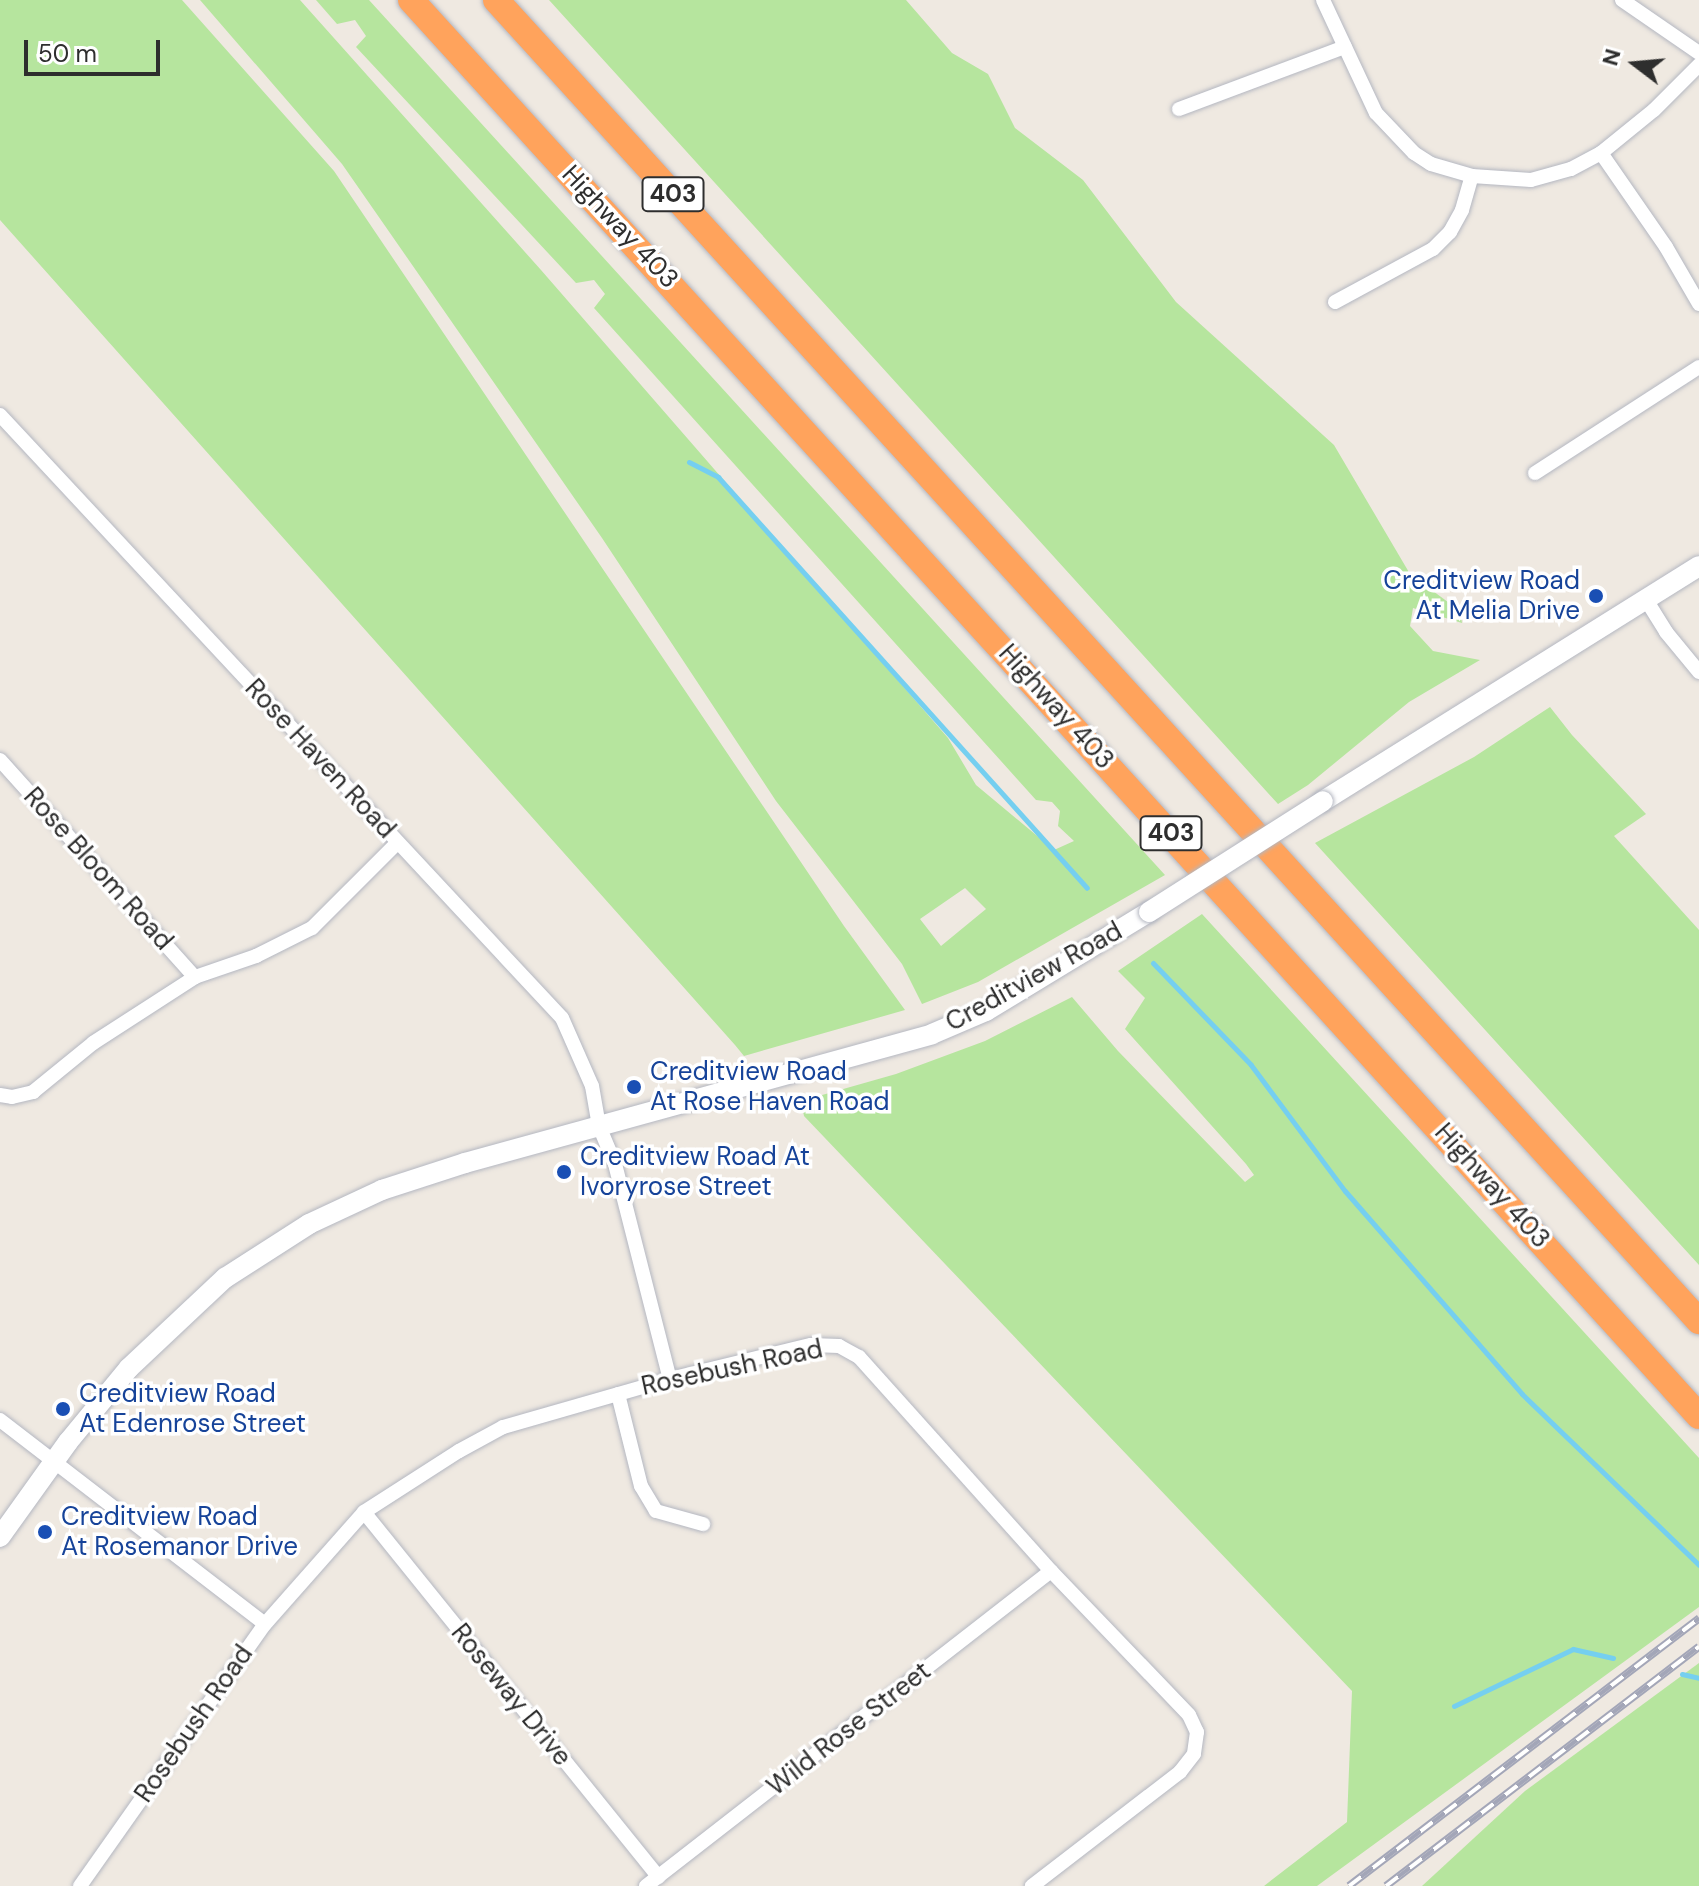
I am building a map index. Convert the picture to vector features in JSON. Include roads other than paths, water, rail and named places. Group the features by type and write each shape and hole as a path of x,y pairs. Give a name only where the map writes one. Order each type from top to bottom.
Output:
{"highway":[{"name":"Highway 403","path":"411,0 1699,1416"},
{"name":"403","path":"496,0 1699,1321"}],"main road":[{"name":"Creditview Road","path":"0,1537 54,1462 129,1368 225,1278 309,1224 382,1190 932,1034 986,1011 1699,566"}],"street":[{"path":"1323,0 1376,113 1399,140 1431,164 1472,176 1531,180 1571,169 1601,153 1654,110 1699,65"},
{"path":"1622,0 1699,53"},
{"path":"1179,109 1345,47"},
{"path":"1601,153 1666,247 1699,304"},
{"path":"1335,302 1433,249 1450,232 1462,210 1472,176"},
{"path":"1535,473 1699,367"},
{"name":"Rose Haven Road","path":"0,415 562,1018 592,1086 599,1126 615,1164 670,1379"},
{"path":"1645,598 1666,632 1699,672"},
{"name":"Rose Bloom Road","path":"0,760 195,977"},
{"path":"0,1095 12,1097 33,1092 103,1036 195,977 256,956 312,928 397,843"},
{"name":"Rosebush Road","path":"80,1886 265,1624 364,1512 459,1451 503,1427 670,1379 811,1345 839,1346 859,1357 1051,1571 1189,1715 1197,1732 1194,1754 1180,1772 1032,1886"},
{"path":"618,1394 641,1486 656,1511 703,1524"},
{"path":"0,1420 265,1624"},
{"name":"Roseway Drive","path":"364,1512 652,1882"},
{"name":"Wild Rose Street","path":"652,1882 1051,1571"}],"waterway":[{"path":"689,462 718,477 1087,888"},
{"path":"1153,963 1251,1065 1345,1191 1522,1394 1699,1565"},
{"path":"1454,1706 1573,1649 1613,1658"},
{"path":"1682,1674 1699,1678"}],"railway":[{"path":"1349,1886 1699,1618"},
{"path":"1386,1886 1699,1647"}],"place":[{"name":"Creditview Road At Melia Drive","path":"1596,596"},
{"name":"Creditview Road At Rose Haven Road","path":"634,1087"},
{"name":"Creditview Road At Ivoryrose Street","path":"564,1172"},
{"name":"Creditview Road At Edenrose Street","path":"63,1409"},
{"name":"Creditview Road At Rosemanor Drive","path":"45,1532"}]}
